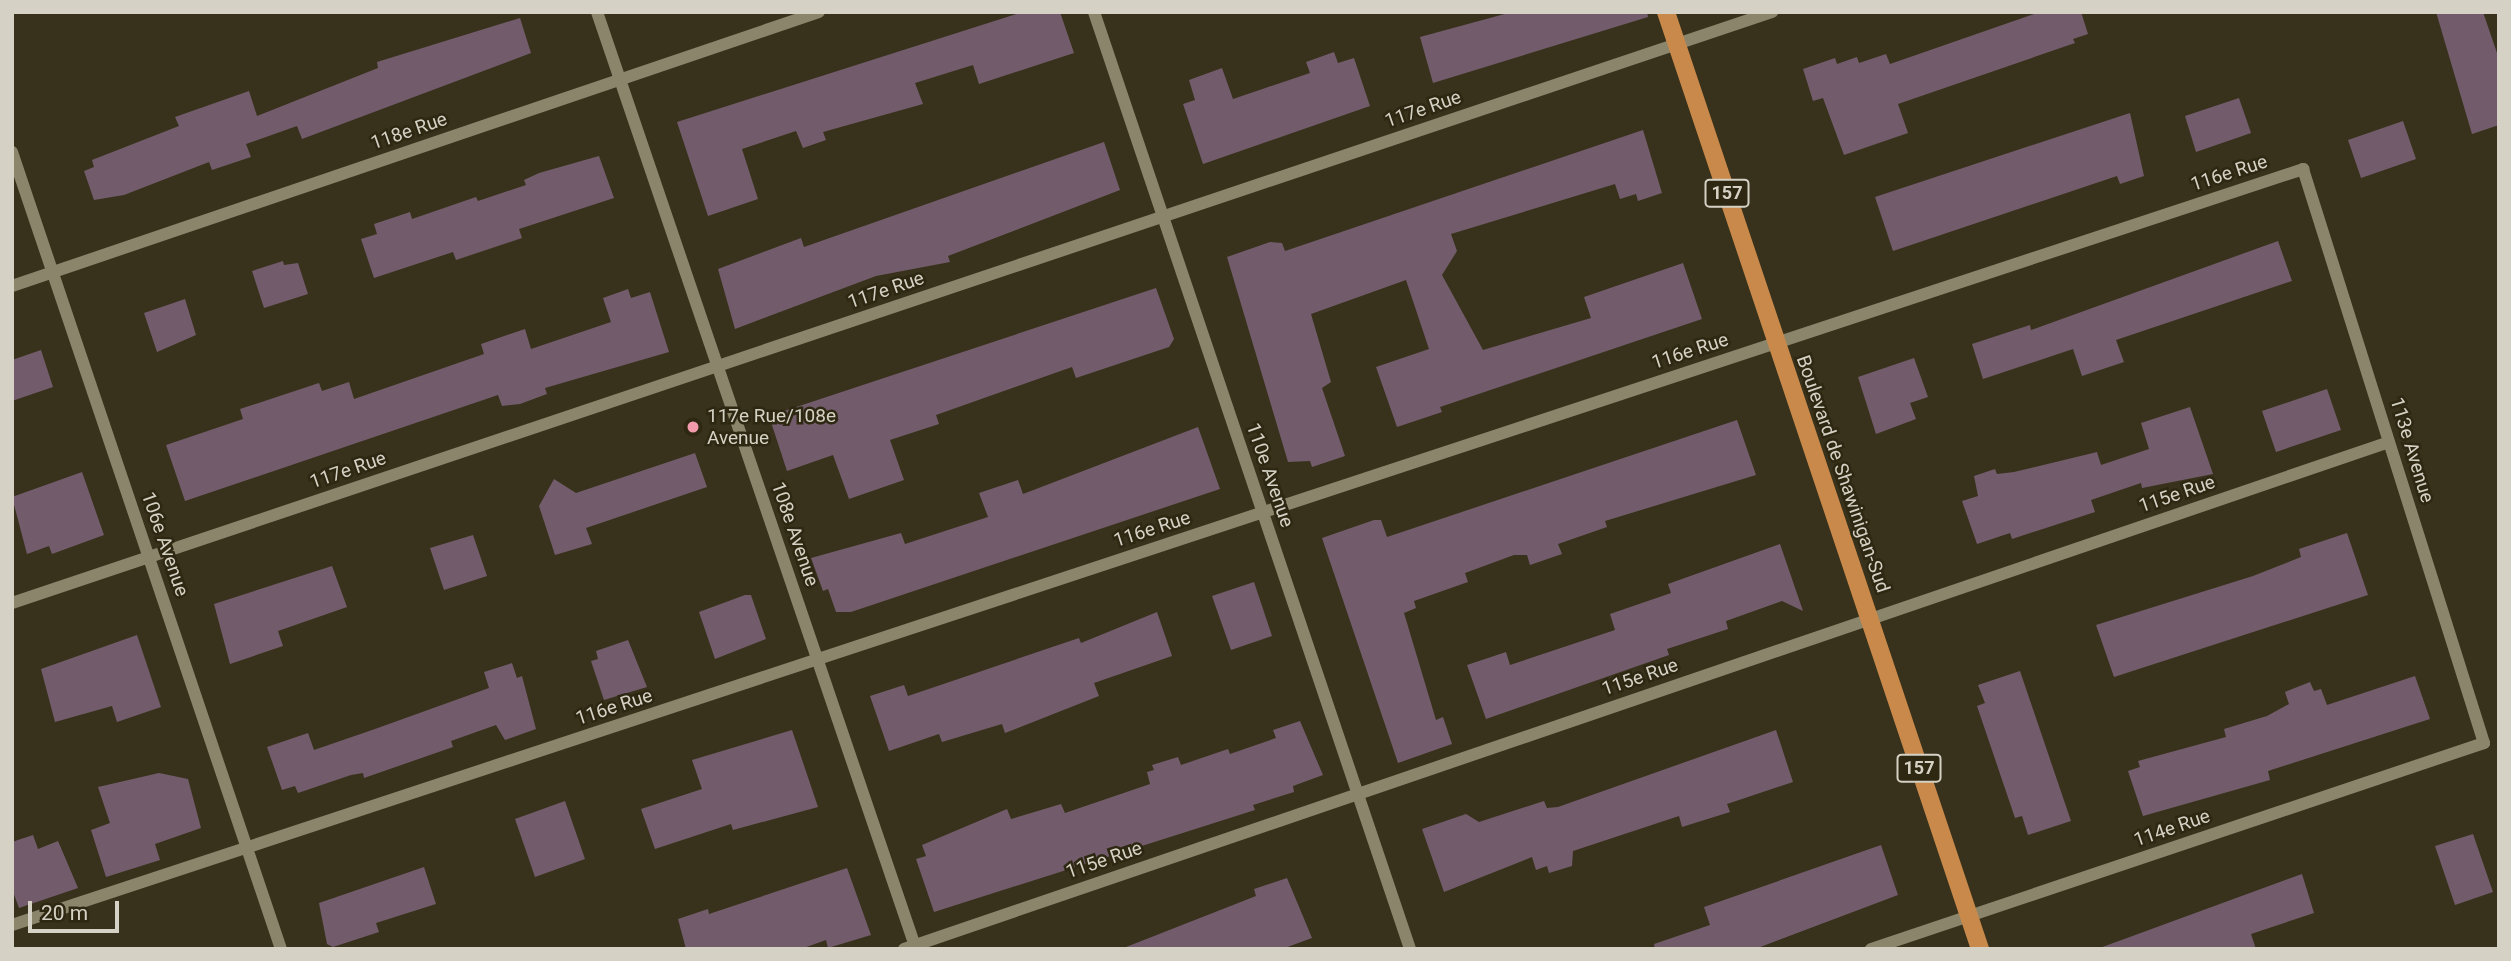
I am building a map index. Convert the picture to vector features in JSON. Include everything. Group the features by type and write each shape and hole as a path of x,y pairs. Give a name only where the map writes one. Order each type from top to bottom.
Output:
{"main road":[{"name":"Boulevard de Shawinigan-Sud","path":"1667,12 1980,949"}],"street":[{"name":"108e Avenue","path":"597,12 817,660 911,947"},
{"name":"118e Rue","path":"12,286 819,12"},
{"name":"110e Avenue","path":"1094,12 1410,949"},
{"name":"117e Rue","path":"12,603 1772,12"},
{"name":"106e Avenue","path":"12,152 281,949"},
{"name":"116e Rue","path":"12,925 2304,169"},
{"name":"113e Avenue","path":"2304,169 2484,743"},
{"name":"115e Rue","path":"911,947 2389,442"},
{"name":"114e Rue","path":"1871,949 2484,743"}],"building":[{"path":"1023,12 1060,12 1074,53 979,84 973,65 915,83 923,104 823,132 826,140 803,148 796,131 742,149 758,199 708,216 677,122"},
{"path":"1512,12 1647,12 1648,17 1433,83 1420,37"},
{"path":"2040,12 2081,12 2088,34 2073,39 2075,43 1898,104 1908,133 1844,155 1823,98 1813,101 1803,69 1835,58 1837,64 1857,57 1859,63 1886,54 1890,64"},
{"path":"2436,12 2483,12 2499,59 2499,125 2472,134"},
{"path":"520,18 531,53 302,139 297,126 246,144 251,157 212,170 209,162 124,195 94,200 84,171 94,167 92,160 179,126 175,117 249,91 257,116 378,68 377,62"},
{"path":"1334,52 1338,63 1354,58 1370,106 1203,164 1183,104 1195,100 1189,80 1222,68 1233,99 1310,73 1306,62"},
{"path":"2239,98 2251,133 2196,152 2185,116"},
{"path":"2130,113 2144,176 2120,184 2117,176 1893,251 1875,197"},
{"path":"2403,121 2416,159 2361,178 2348,140"},
{"path":"1643,130 1662,193 1638,201 1636,194 1620,199 1615,184 1451,234 1457,251 1442,275 1483,350 1591,318 1584,297 1683,263 1702,319 1440,407 1442,412 1397,427 1376,367 1429,349 1406,280 1311,314 1331,382 1322,388 1345,456 1312,467 1310,461 1288,462 1227,257 1270,242 1282,243 1285,251"},
{"path":"1104,142 1120,190 948,256 950,262 876,276 735,329 718,269 801,238 804,247"},
{"path":"599,156 614,198 519,229 522,238 456,260 453,252 374,278 361,239 377,234 374,224 410,212 412,219 476,197 478,201 526,185 524,180 539,173"},
{"path":"2278,241 2292,281 2116,340 2124,362 2082,376 2073,349 1983,379 1972,344 2030,325 2031,330"},
{"path":"283,261 284,265 298,263 308,294 264,308 252,271"},
{"path":"1156,288 1174,339 1169,347 1076,378 1072,367 936,415 939,424 890,440 904,480 849,499 833,455 787,471 769,416"},
{"path":"628,289 631,298 650,292 669,352 545,388 547,394 520,404 502,406 498,395 185,501 166,445 243,419 240,409 319,383 322,391 349,382 354,399 484,354 481,344 525,329 531,349 611,322 603,298"},
{"path":"185,299 196,335 157,352 144,313"},
{"path":"41,350 53,387 12,401 12,360"},
{"path":"1914,358 1928,397 1910,403 1916,419 1876,434 1858,377"},
{"path":"2327,389 2341,430 2276,452 2262,411"},
{"path":"2190,407 2213,474 2142,488 2141,483 2091,500 2095,512 2012,539 2010,533 1977,544 1962,501 1978,496 1974,476 1995,469 1997,474 2014,472 2097,452 2101,465 2149,449 2141,423"},
{"path":"1737,420 1756,475 1605,521 1607,527 1558,544 1562,554 1530,565 1527,555 1514,555 1465,573 1468,582 1414,601 1416,608 1404,613 1436,720 1443,717 1452,744 1398,763 1322,538 1374,520 1381,520 1387,537"},
{"path":"1198,427 1220,489 851,612 836,612 828,589 823,591 811,558 901,533 905,544 988,517 979,493 1018,480 1023,494"},
{"path":"695,453 707,487 586,528 592,544 555,555 539,506 554,479 576,493"},
{"path":"82,472 104,535 52,554 49,546 27,554 12,497"},
{"path":"2347,533 2368,595 2114,677 2096,625 2253,576 2301,557 2299,549"},
{"path":"473,535 487,576 444,590 430,548"},
{"path":"1780,544 1803,611 1782,601 1726,621 1728,629 1667,649 1669,655 1486,719 1467,665 1506,652 1510,665 1615,630 1610,614 1671,593 1668,584"},
{"path":"332,566 347,607 278,631 283,646 230,664 214,604"},
{"path":"1254,582 1272,636 1231,650 1212,596"},
{"path":"751,595 766,639 715,659 699,612"},
{"path":"1157,612 1172,656 1094,683 1099,696 1005,733 1002,724 942,742 939,734 889,751 870,696 904,685 908,696 1079,638 1081,643"},
{"path":"137,635 161,707 117,722 112,706 55,722 41,669"},
{"path":"628,640 647,687 604,700 591,661 598,659 596,651"},
{"path":"512,663 517,678 522,676 536,729 505,740 496,725 451,741 453,747 364,778 363,773 351,775 298,793 295,786 282,790 267,747 308,733 314,750 489,688 484,672"},
{"path":"2020,671 2071,821 2028,835 2022,816 2015,818 1977,706 1985,703 1978,685"},
{"path":"2415,676 2430,719 2268,771 2270,780 2143,816 2128,771 2140,767 2138,761 2226,737 2224,729 2267,716 2289,704 2285,692 2310,682 2314,691 2321,689 2327,705"},
{"path":"1300,721 1323,775 1293,786 1294,792 1253,805 1255,810 934,912 916,859 926,856 922,845 1007,809 1011,819 1061,804 1065,813 1150,784 1147,772 1154,770 1152,765 1178,757 1181,765 1228,749 1230,754 1276,738 1273,730"},
{"path":"792,730 818,807 733,830 731,824 655,849 641,809 702,789 692,760"},
{"path":"1776,730 1793,782 1727,804 1730,812 1682,827 1679,816 1573,851 1572,866 1549,873 1547,866 1536,870 1532,857 1444,892 1422,829 1466,814 1479,822 1544,801 1547,808 1558,807"},
{"path":"159,773 188,779 201,828 155,844 160,860 106,877 91,830 110,823 98,787"},
{"path":"565,801 585,859 535,877 515,819"},
{"path":"2473,834 2493,892 2455,905 2435,846"},
{"path":"33,835 38,849 58,841 78,888 19,908 12,889 12,842"},
{"path":"1881,845 1898,895 1755,949 1655,949 1654,944 1710,925 1704,907"},
{"path":"424,867 436,904 376,923 379,932 333,947 327,944 319,903"},
{"path":"847,868 871,935 828,948 826,940 801,949 686,949 678,919 708,909 709,914"},
{"path":"2302,874 2314,913 2251,934 2256,949 2097,949"},
{"path":"1287,878 1312,938 1282,949 1121,949 1256,896 1254,889"}],"place":[{"name":"117e Rue/108e Avenue","path":"693,427"}]}
